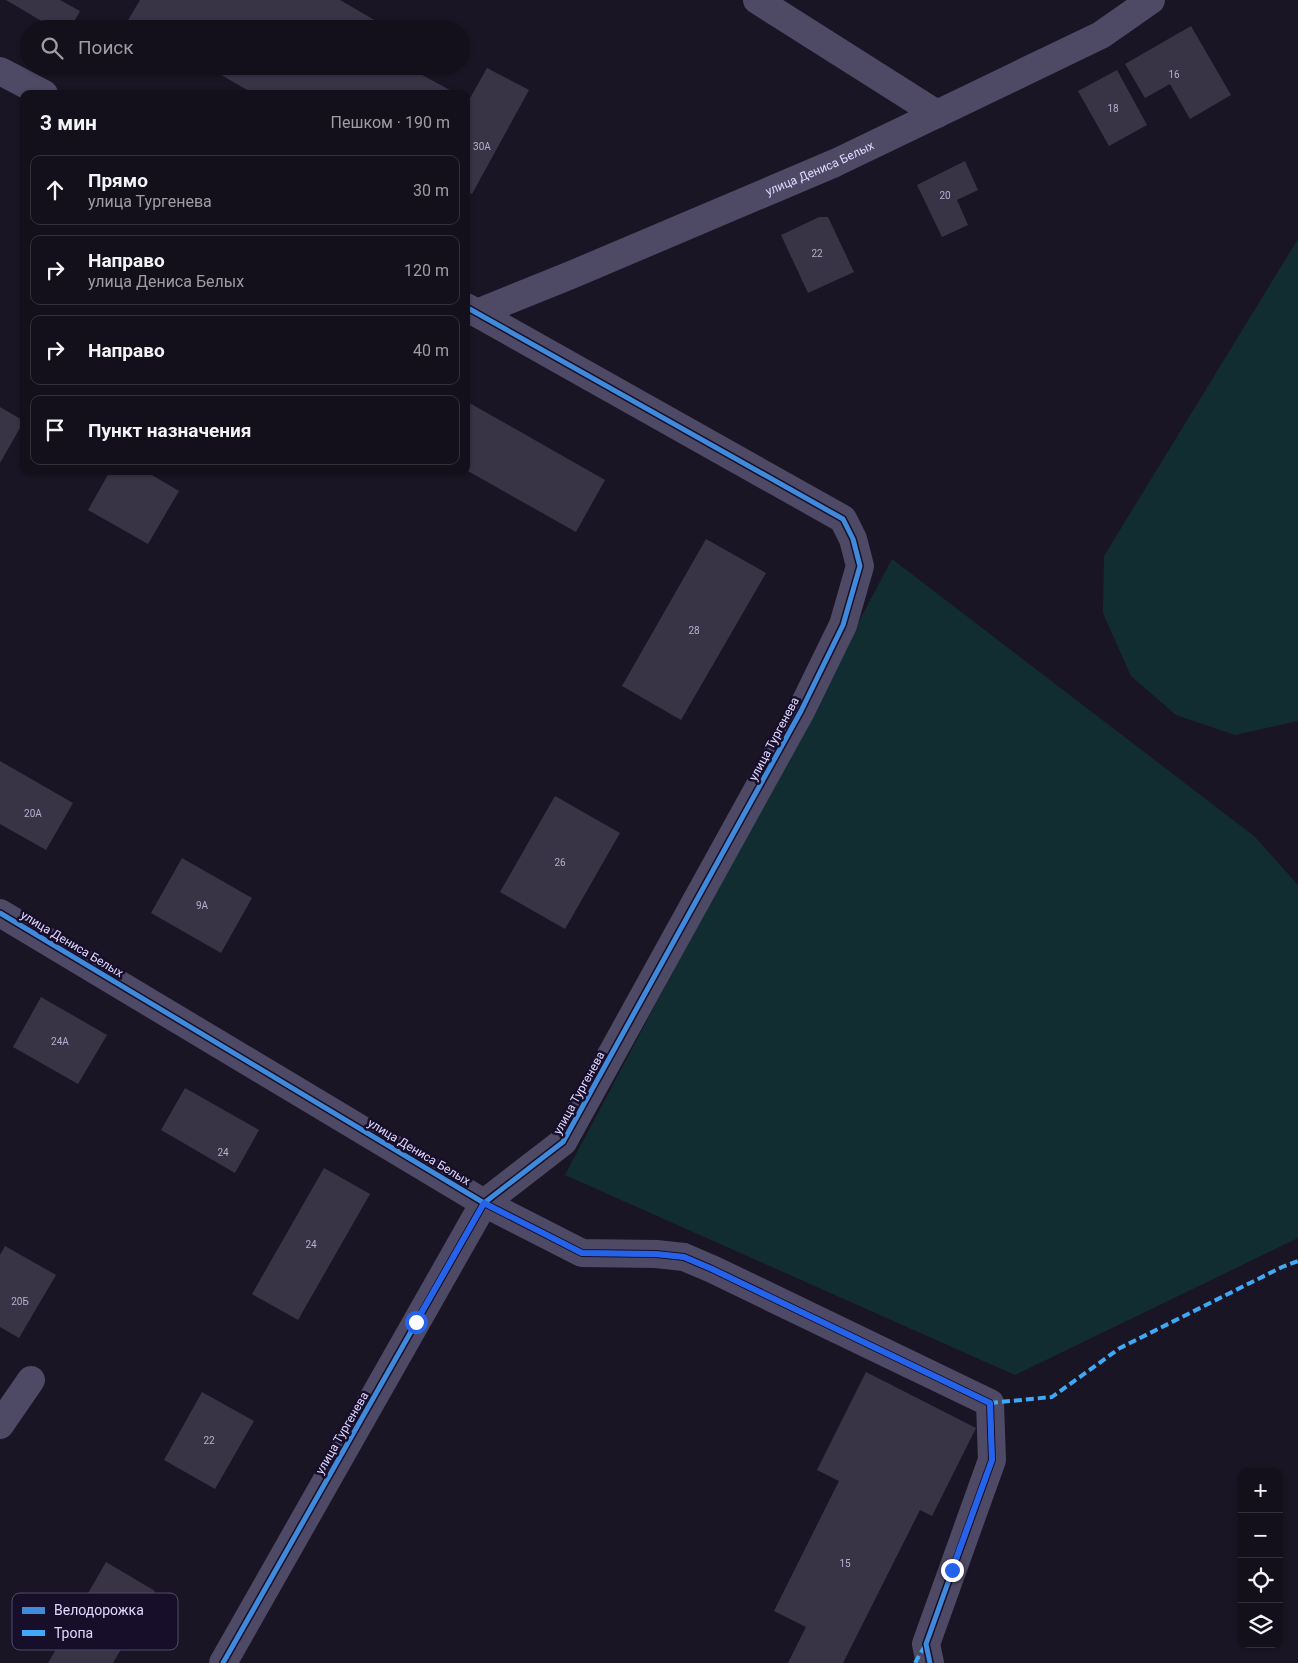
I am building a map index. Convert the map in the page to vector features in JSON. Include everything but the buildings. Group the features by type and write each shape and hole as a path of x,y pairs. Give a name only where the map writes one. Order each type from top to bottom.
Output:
{"street":[{"path":"757,0 937,114"},
{"name":"улица Дениса Белых","path":"472,310 571,275 835,163 1101,35 1151,0"},
{"path":"0,71 36,90"},
{"name":"улица Тургенева","path":"222,1663 484,1203 563,1142 801,711 843,625 860,566 853,539 843,519 472,310"},
{"name":"улица Дениса Белых","path":"0,913 484,1203 582,1253 656,1254 684,1257 990,1403 992,1460 926,1644 930,1663"},
{"path":"0,1425 31,1380"}],"green space":[{"path":"1298,239 1298,721 1235,735 1176,715 1131,676 1103,613 1104,556"},
{"path":"892,559 1254,836 1298,885 1298,1238 1015,1375 565,1175"}],"marked path":[{"path":"990,1403 1052,1397 1120,1348 1282,1267 1298,1261"},
{"path":"915,1663 926,1644"}],"cycle path":[{"path":"223,1663 484,1203 563,1142 801,711 843,625 860,566 853,539 843,519 470,309"},
{"path":"0,913 484,1203 582,1253 656,1254 684,1257 990,1403 992,1460 926,1644 930,1663"}],"route":[{"path":"416,1322 484,1203 582,1253 656,1254 684,1257 712,1269 990,1403 992,1460 952,1570"}]}
